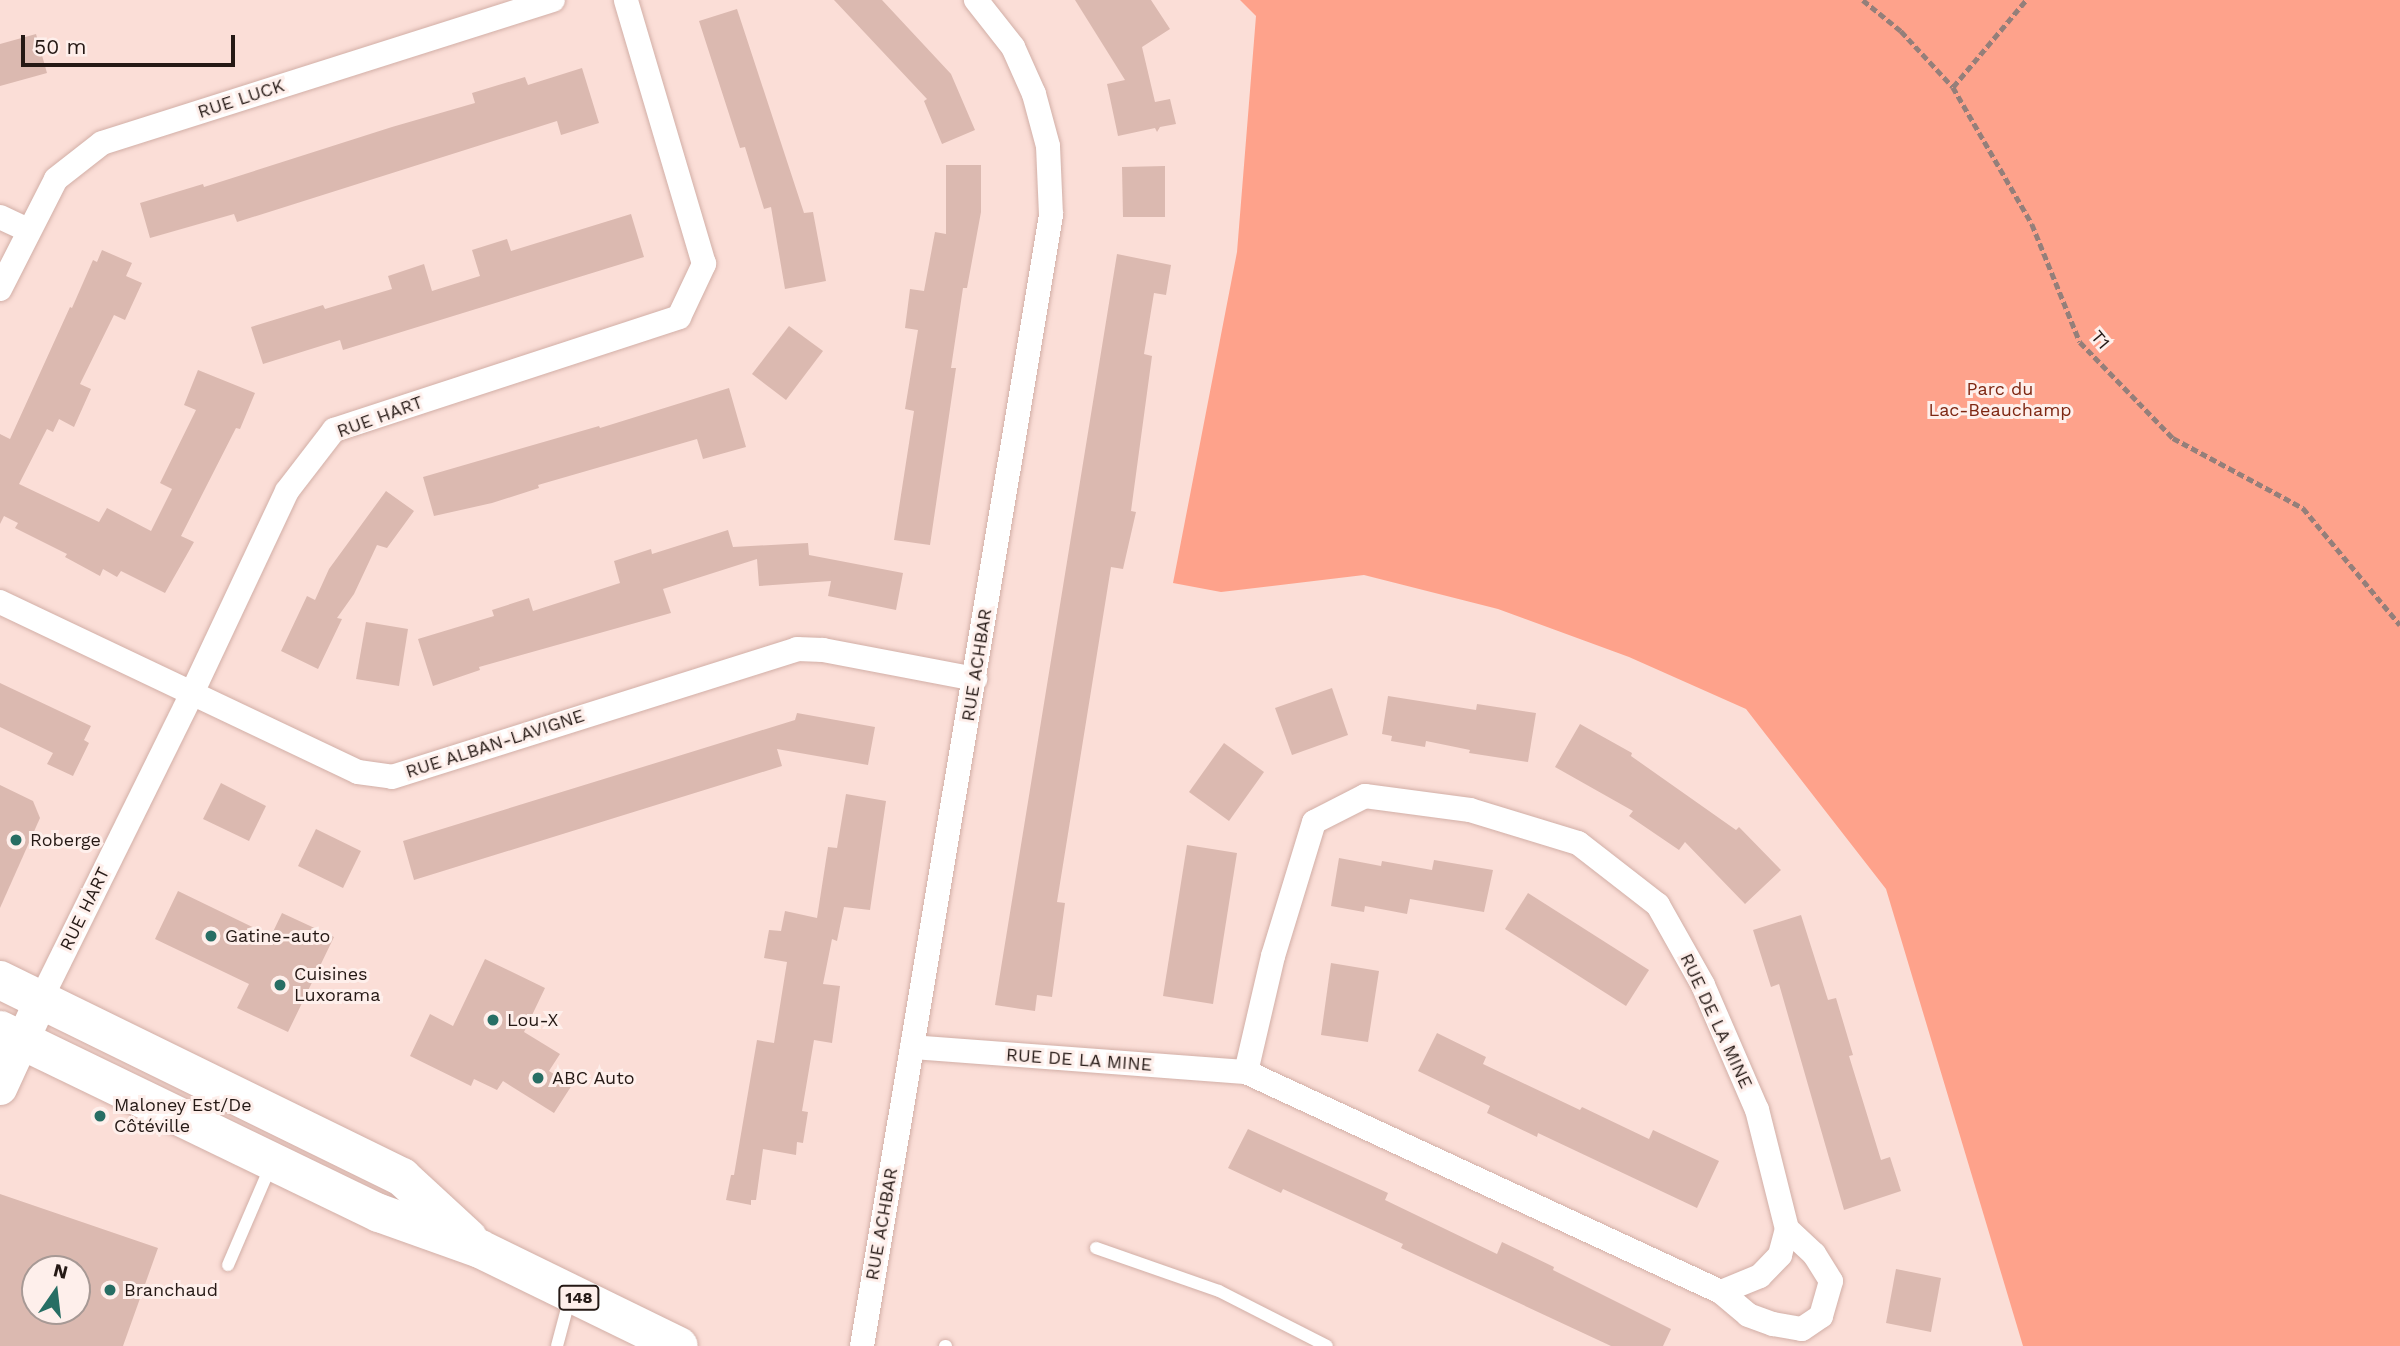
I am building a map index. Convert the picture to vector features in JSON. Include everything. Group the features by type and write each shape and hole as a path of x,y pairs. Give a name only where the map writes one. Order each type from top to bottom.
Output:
{"main road":[{"name":"148","path":"0,980 402,1177 480,1249"},
{"name":"148","path":"11,1035 379,1213 480,1249 679,1346"}],"street":[{"name":"RUE LUCK","path":"0,289 27,230 56,179 102,143 553,0"},
{"name":"RUE HART","path":"0,1088 11,1035 41,999 191,695 287,491 334,430 679,317 704,264 626,0"},
{"name":"RUE ACHBAR","path":"862,1346 1051,215 1048,146 1034,94 1013,47 976,0"},
{"path":"0,217 27,230"},
{"name":"RUE ALBAN-LAVIGNE","path":"0,602 358,772 392,777 797,649 823,650 975,679"},
{"name":"RUE DE LA MINE","path":"912,1048 1246,1072 1720,1292 1748,1315 1773,1324 1802,1329 1821,1316 1831,1280 1814,1254 1787,1229 1757,1110 1703,985 1658,905 1578,843 1470,810 1365,796 1314,821 1273,956 1246,1072"},
{"path":"1720,1292 1760,1276 1780,1255 1787,1229"}],"lane":[{"path":"228,1265 272,1161"},
{"path":"1096,1248 1219,1291 1327,1346"},
{"path":"557,1346 571,1293"}],"path":[{"name":"T1","path":"1863,0 1901,31 1953,86 2032,224 2080,342 2173,438 2303,508 2400,625"},
{"path":"1953,86 2026,0"}],"green space":[{"name":"Parc du Lac-Beauchamp","path":"1240,0 2400,0 2400,1346 2023,1346 1886,889 1746,709 1629,657 1498,609 1364,575 1221,592 1173,583 1237,252 1256,16"}],"building":[{"path":"834,0 882,0 951,74 975,130 942,144 924,101 927,99"},
{"path":"1075,0 1151,0 1170,29 1142,47 1155,102 1170,99 1176,124 1160,127 1157,132 1155,128 1118,136 1107,84 1125,80"},
{"path":"737,9 804,213 813,212 826,281 785,289 771,207 764,209 745,147 740,148 699,21"},
{"path":"36,34 47,73 0,86 0,44"},
{"path":"582,68 599,123 561,135 557,121 237,222 234,214 150,238 140,203 203,184 204,187 475,103 472,93 525,77 528,85"},
{"path":"946,165 981,165 981,212 967,288 963,288 951,368 956,368 930,545 894,540 914,411 905,409 918,330 905,328 910,289 924,291 935,232 946,234"},
{"path":"1165,166 1165,217 1123,217 1122,167"},
{"path":"631,214 644,257 343,350 340,340 263,364 251,327 323,305 325,309 392,289 388,276 424,264 432,291 480,276 472,250 507,239 511,251"},
{"path":"102,250 132,263 126,276 142,283 125,320 114,315 80,384 91,389 74,427 59,419 53,432 47,429 19,484 99,522 107,508 151,531 172,489 160,483 196,410 184,405 198,370 255,393 240,429 236,428 181,536 194,542 165,593 121,571 117,577 103,569 100,576 65,557 67,554 15,528 18,523 4,516 0,524 0,434 10,439 70,307 72,308 93,260 97,262"},
{"path":"1117,254 1171,265 1166,295 1154,293 1144,354 1152,356 1131,511 1136,512 1123,569 1111,567 1057,902 1065,903 1052,997 1037,995 1035,1011 995,1005"},
{"path":"789,326 823,351 786,400 752,374"},
{"path":"729,388 746,447 703,459 697,439 538,485 539,488 492,503 434,516 423,477 599,426 600,428"},
{"path":"386,491 414,511 387,548 377,545 354,594 337,618 342,619 318,669 281,651 307,596 315,600 329,569"},
{"path":"728,530 733,547 808,543 809,555 903,573 896,610 828,596 831,581 759,586 757,559 663,589 671,613 479,667 480,670 433,686 418,639 494,616 492,610 529,598 533,611 620,583 614,561 651,549 652,554"},
{"path":"366,622 408,629 399,686 356,679"},
{"path":"0,683 91,726 84,740 89,743 73,776 47,764 53,753 0,727"},
{"path":"1332,688 1348,735 1292,755 1275,708"},
{"path":"1388,696 1476,710 1477,704 1536,713 1528,762 1469,753 1470,750 1426,741 1425,747 1391,741 1392,736 1382,734"},
{"path":"797,713 875,727 868,765 777,749 782,766 414,880 403,841 795,720"},
{"path":"1580,724 1632,753 1631,756 1736,830 1739,827 1781,870 1745,904 1685,842 1679,850 1629,816 1633,811 1555,767"},
{"path":"1224,743 1264,772 1229,821 1189,792"},
{"path":"221,783 266,806 249,841 203,819"},
{"name":"Roberge","path":"0,785 33,801 40,818 0,908"},
{"path":"846,794 886,801 870,910 844,907 837,941 832,939 823,984 840,986 832,1043 814,1040 802,1111 808,1112 803,1143 797,1142 796,1155 763,1149 756,1200 751,1200 751,1205 726,1200 731,1175 734,1175 757,1040 774,1043 787,962 764,958 769,930 781,931 785,911 817,918 828,847 837,848"},
{"path":"316,829 361,851 343,888 298,866"},
{"path":"1187,845 1237,853 1213,1004 1163,996"},
{"path":"1339,858 1381,866 1382,861 1432,870 1434,860 1493,870 1484,912 1410,899 1407,914 1365,906 1364,912 1331,906"},
{"path":"178,891 271,936 282,913 334,937 288,1032 237,1008 249,984 155,939"},
{"path":"1528,893 1649,970 1626,1006 1505,929"},
{"path":"1801,915 1828,1000 1836,998 1853,1055 1849,1056 1881,1160 1890,1157 1901,1191 1844,1210 1779,984 1771,987 1753,930"},
{"name":"Lou-X","path":"485,959 545,988 524,1032 560,1054 549,1071 572,1085 554,1113 503,1081 497,1090 474,1079 471,1086 410,1056 430,1014 453,1026"},
{"path":"1331,963 1379,971 1368,1042 1321,1035"},
{"path":"1437,1033 1486,1057 1483,1064 1580,1110 1582,1107 1649,1139 1653,1130 1719,1161 1697,1208 1538,1133 1537,1137 1487,1113 1490,1106 1418,1071"},
{"path":"1248,1129 1388,1193 1385,1200 1497,1254 1502,1242 1554,1267 1553,1270 1671,1329 1663,1346 1611,1346 1401,1248 1403,1244 1283,1189 1281,1193 1228,1168"},
{"name":"Branchaud","path":"0,1194 158,1248 123,1346 0,1346"},
{"path":"1896,1269 1941,1278 1931,1332 1886,1323"}],"place":[{"name":"Roberge","path":"16,840"},
{"name":"Gatine-auto","path":"211,936"},
{"name":"Cuisines Luxorama","path":"280,985"},
{"name":"Lou-X","path":"493,1020"},
{"name":"ABC Auto","path":"538,1078"},
{"name":"Maloney Est/De Côtéville","path":"100,1116"},
{"name":"Branchaud","path":"110,1290"}]}
